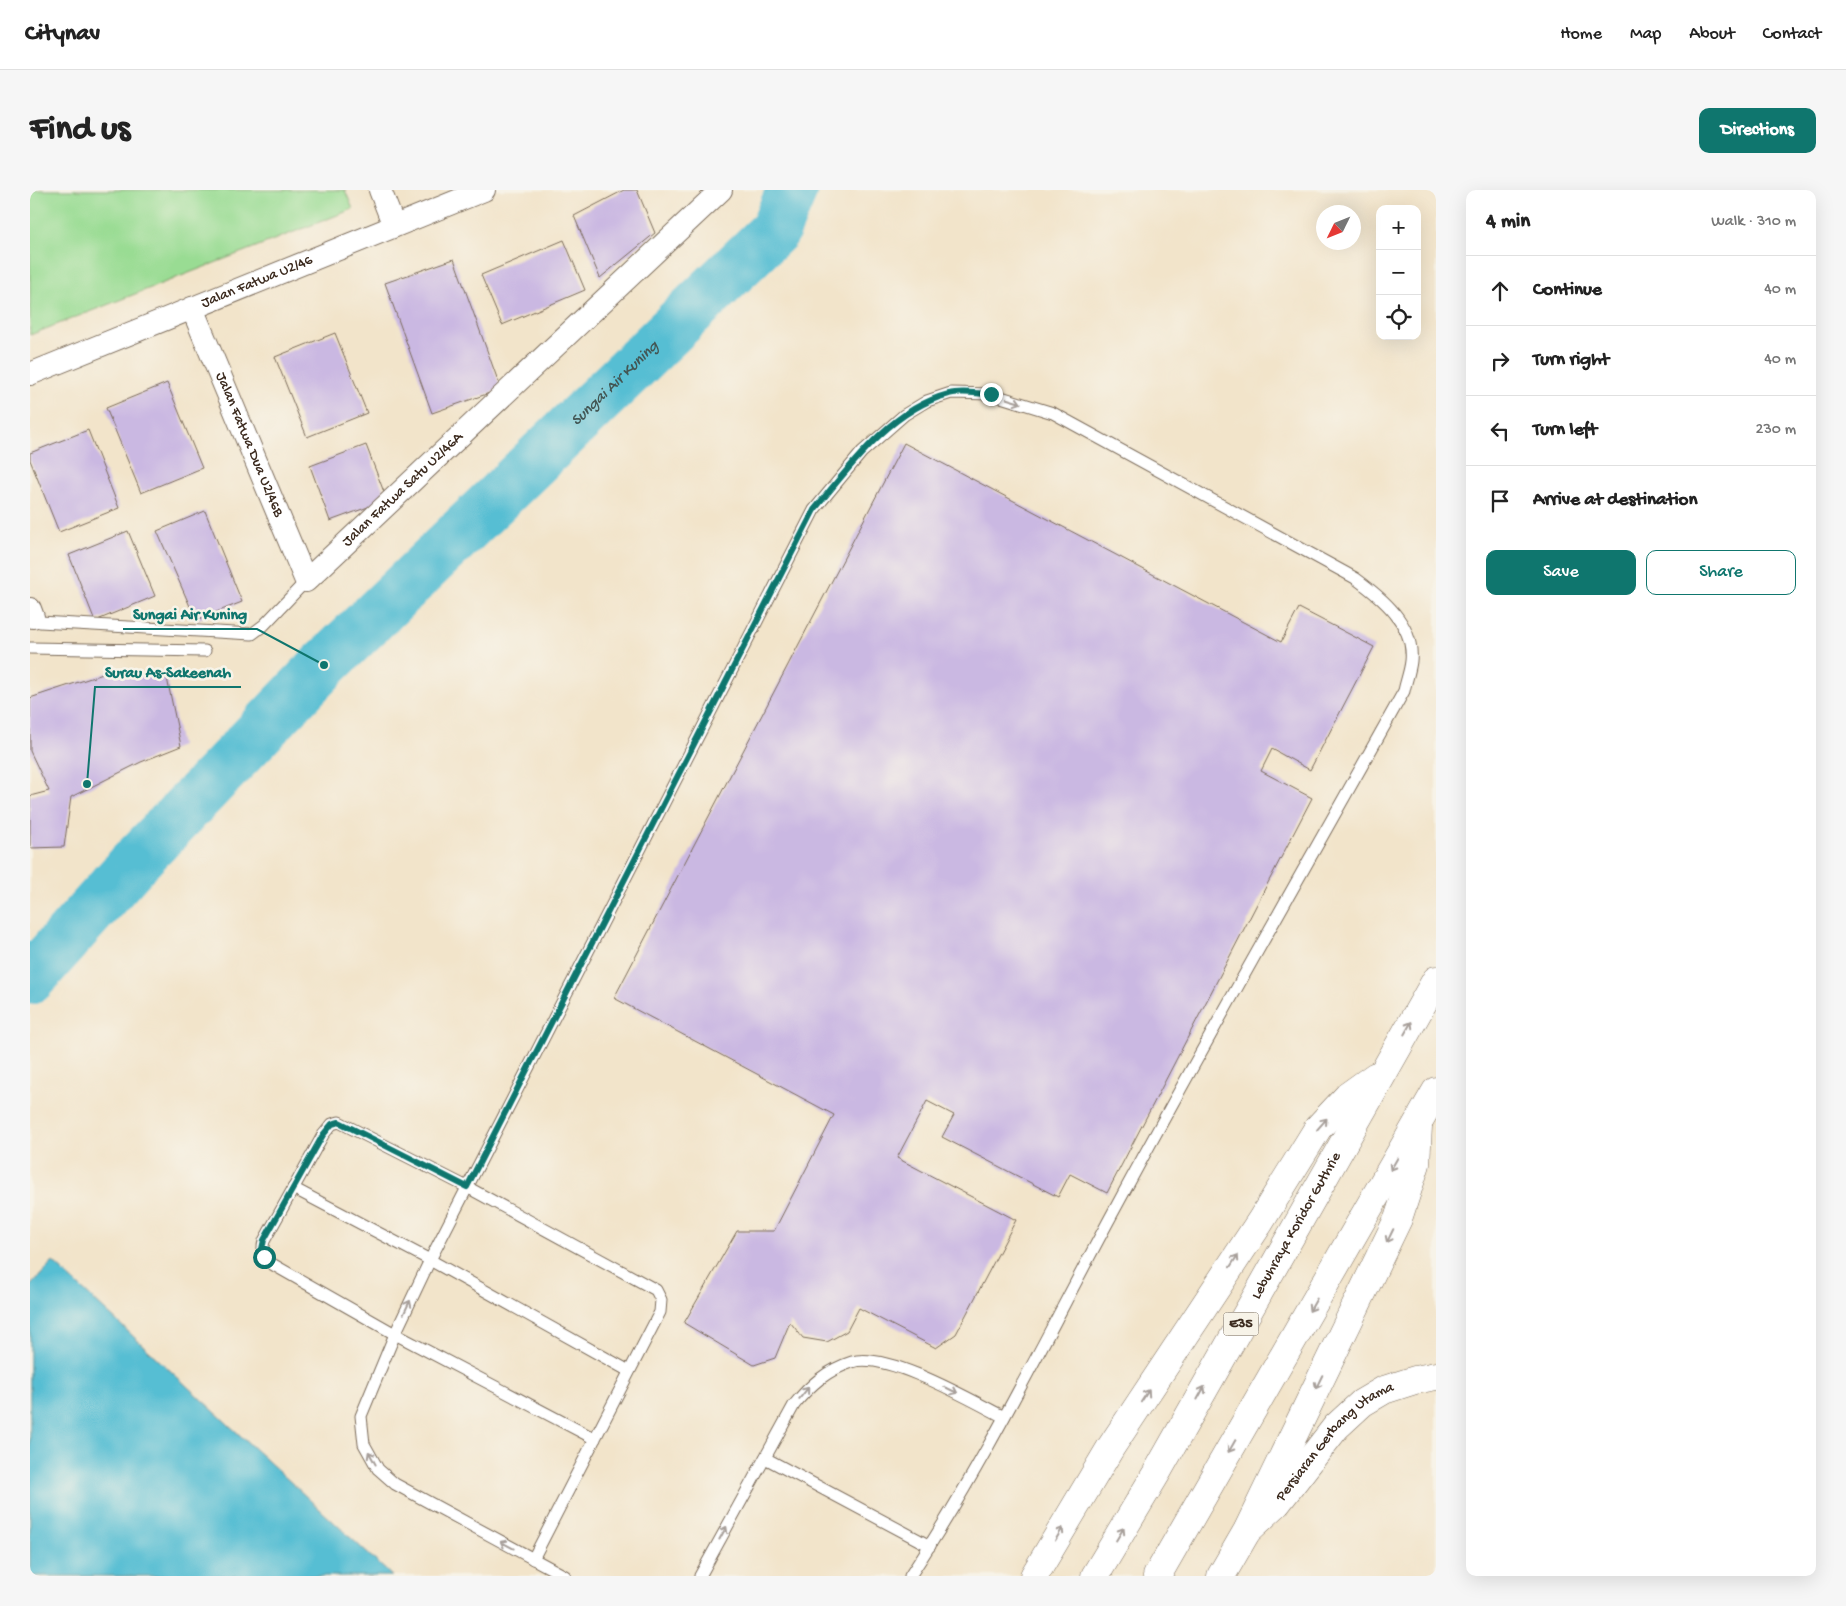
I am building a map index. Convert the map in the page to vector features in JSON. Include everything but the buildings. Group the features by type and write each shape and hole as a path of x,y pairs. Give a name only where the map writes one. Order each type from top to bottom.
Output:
{"main road":[{"name":"Lebuhraya Koridor Guthrie","path":"1095,1576 1156,1474 1436,980"},
{"path":"1034,1576 1111,1447 1260,1222 1318,1128 1348,1096 1384,1071"},
{"path":"1157,1576 1436,1091"},
{"path":"1221,1576 1247,1531 1398,1219 1416,1164 1418,1122"},
{"name":"Persiaran Gerbang Utama","path":"1247,1531 1277,1503 1336,1427 1362,1403 1384,1390 1415,1380 1436,1376"}],"street":[{"path":"380,190 394,226"},
{"name":"Jalan Fatwa U2/46","path":"30,374 484,190"},
{"name":"Jalan Fatwa Satu U2/46A","path":"306,581 721,190"},
{"name":"Jalan Fatwa Dua U2/46B","path":"192,308 306,581"}],"lane":[{"path":"565,1576 395,1484 378,1469 364,1444 361,1416 395,1334 430,1260 814,510 862,452 904,415 927,401 951,393 991,394 1053,413 1355,578 1376,593 1404,627 1410,643 1411,660 1404,691 1116,1206 1004,1417 930,1546 910,1576"},
{"name":"Jalan Fatwa Satu U2/46A","path":"32,613 40,622 252,634 264,625 306,581"},
{"path":"30,648 206,651"},
{"path":"533,1559 595,1439 629,1371 660,1312 661,1300 656,1290 467,1187 339,1122 332,1124 323,1135 264,1240 262,1249 264,1257 272,1264 395,1334 595,1439"},
{"path":"293,1188 430,1260 629,1371"},
{"path":"700,1576 794,1405 809,1386 822,1376 853,1361 882,1362 918,1374 1004,1417"},
{"path":"765,1458 930,1546"}],"green space":[{"path":"30,190 345,190 353,209 30,335"}],"water":[{"path":"53,1262 392,1576 30,1576 30,1286"}],"waterway":[{"name":"Sungai Air Kuning","path":"30,979 131,866 324,665 775,230 792,190"}],"place":[{"name":"Sungai Air Kuning","path":"324,665"},
{"name":"Surau As-Sakeenah","path":"87,784"}],"route":[{"path":"264,1257 262,1249 264,1240 323,1135 332,1124 339,1122 467,1187 814,510 862,452 904,415 927,401 951,393 991,394"}]}
